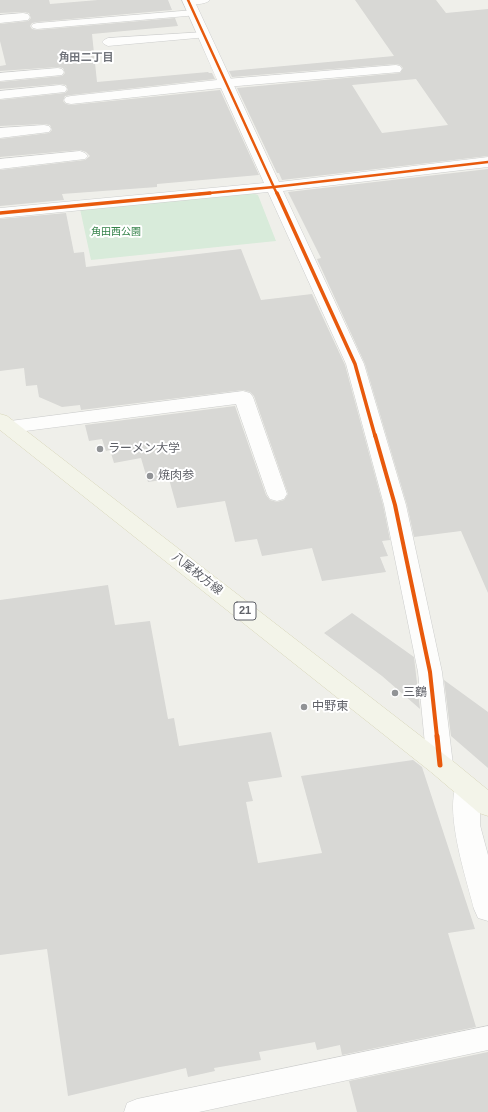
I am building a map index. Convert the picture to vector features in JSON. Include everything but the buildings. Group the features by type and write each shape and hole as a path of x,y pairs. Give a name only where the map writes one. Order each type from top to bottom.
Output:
{"main road":[{"name":"八尾枚方線","path":"5,423 440,765 488,805"}],"street":[{"path":"194,4 204,35 355,364 395,505 429,665 440,765"},
{"path":"0,19 23,18"},
{"path":"71,100 226,83"},
{"path":"0,95 60,89"},
{"path":"0,133 44,129"},
{"path":"0,164 80,156"},
{"path":"0,214 274,187 488,162"},
{"path":"5,423 243,397 277,494"},
{"path":"467,788 467,825 488,909"}],"lane":[{"path":"37,26 194,4"},
{"path":"108,42 204,35"},
{"path":"226,83 396,69"},
{"path":"0,77 58,72"},
{"path":"39,73 44,91"},
{"path":"137,1112 488,1038"}],"green space":[{"name":"角田西公園","path":"249,192 258,195 276,241 91,260 80,209"}],"cycle path":[{"path":"188,0 355,364 395,505 430,672 440,765"},
{"path":"0,213 274,187 488,162"}],"place":[{"name":"ラーメン大学","path":"100,449"},
{"name":"焼肉参","path":"150,476"},
{"name":"三鶴","path":"395,693"},
{"name":"中野東","path":"304,707"}],"district":[{"name":"角田二丁目","path":"86,58"}]}
